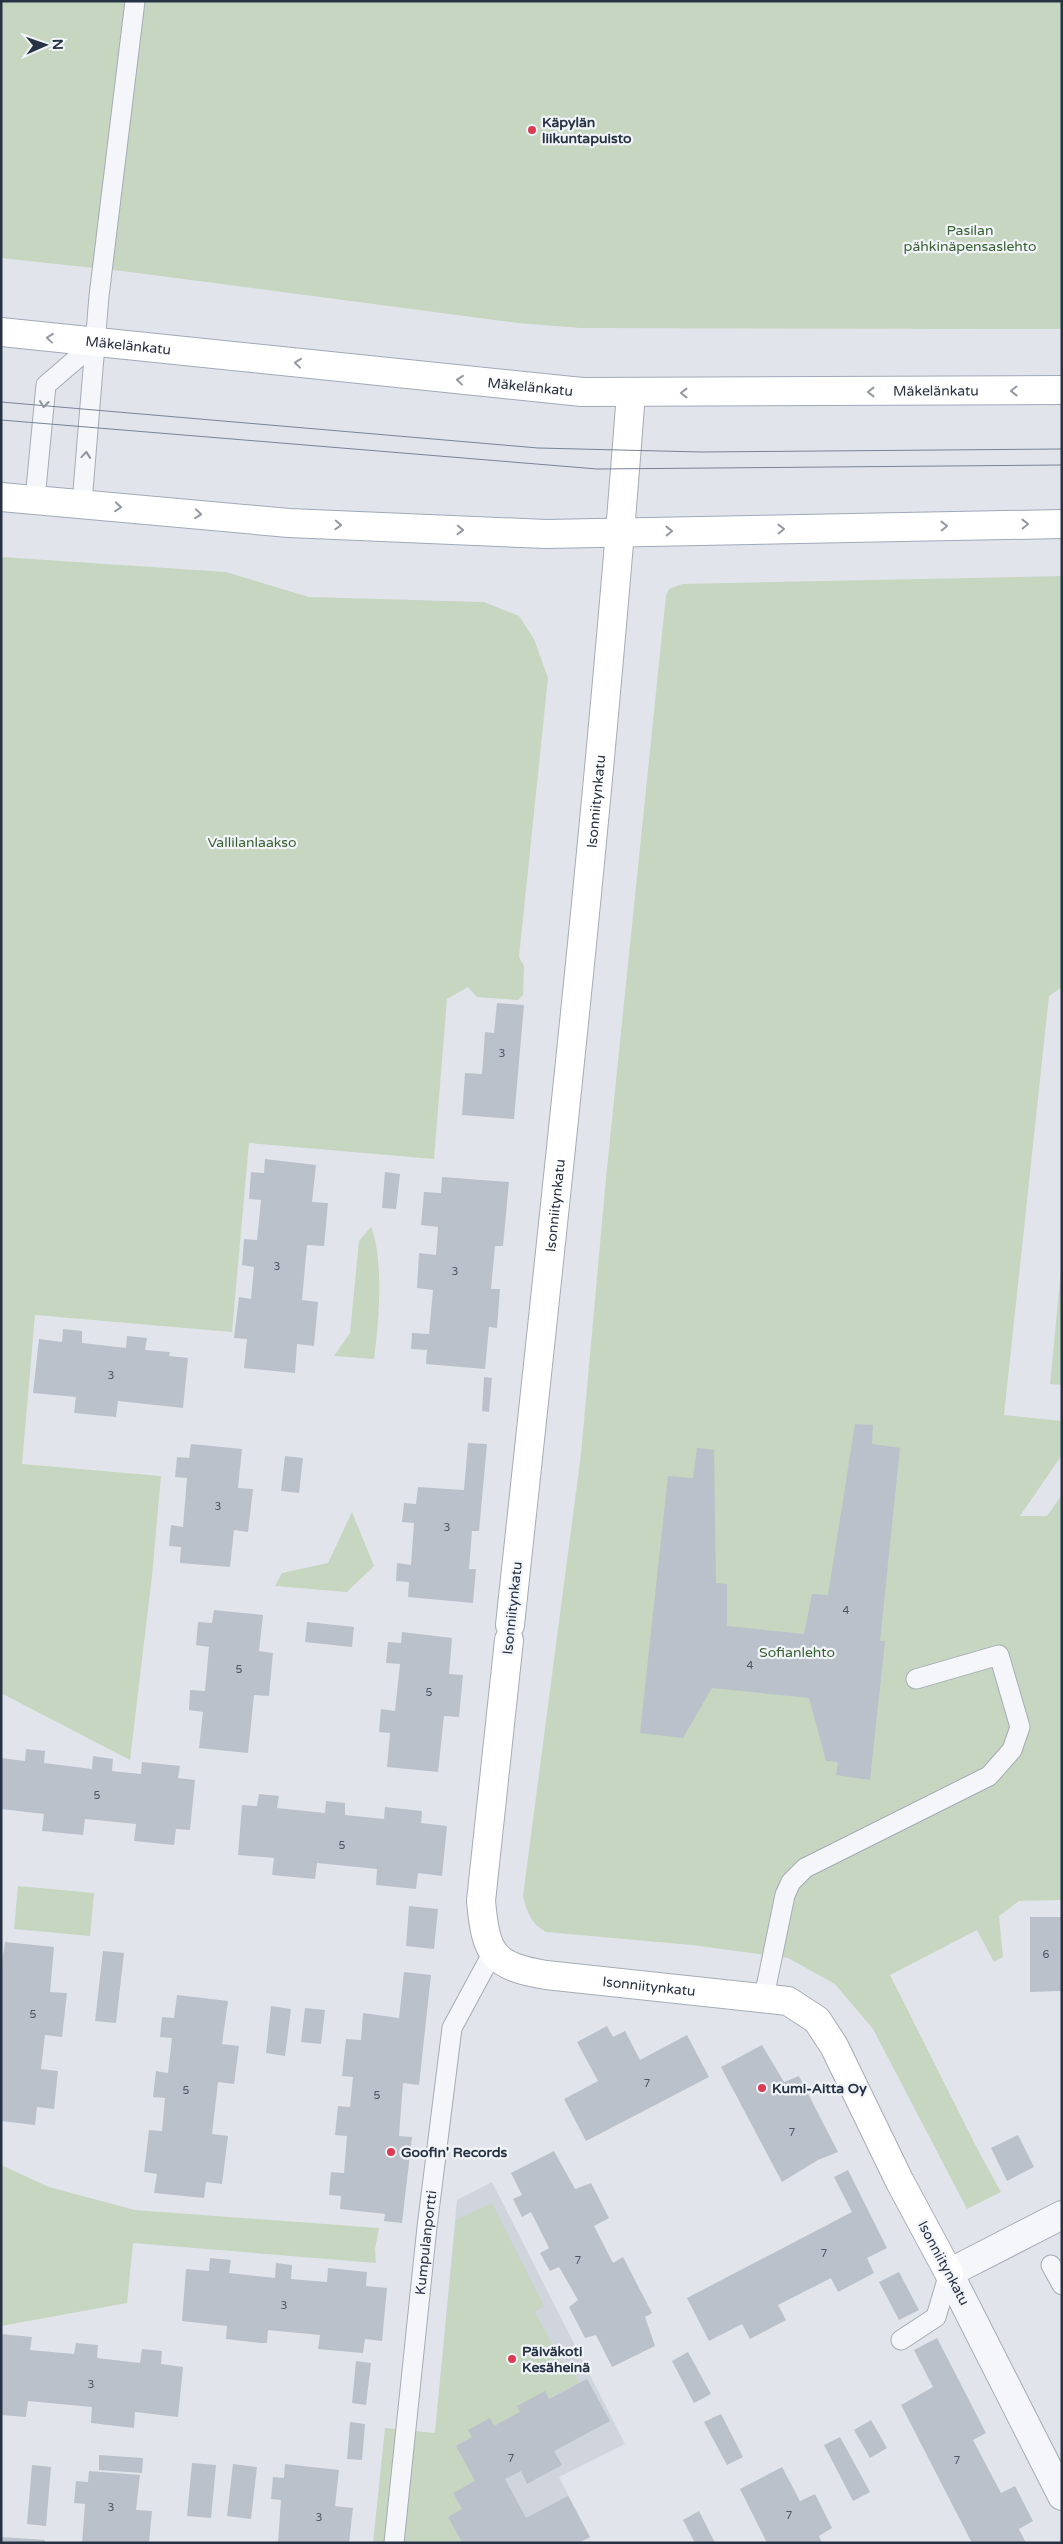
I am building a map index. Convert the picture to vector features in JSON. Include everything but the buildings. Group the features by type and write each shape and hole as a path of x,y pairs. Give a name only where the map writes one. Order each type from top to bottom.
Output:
{"street":[{"name":"Mäkelänkatu","path":"1,332 582,392 1062,390"},
{"name":"Isonniitynkatu","path":"630,393 621,532 579,979 482,1901 484,1927 494,1952 504,1964 520,1971 764,1997 788,2001 817,2020 834,2046 900,2182 1058,2481"},
{"path":"1,497 289,523 546,534 1062,524"},
{"path":"949,2273 1062,2215"}],"lane":[{"path":"82,504 95,343 135,1"},
{"path":"36,499 46,385 95,343"},
{"path":"764,1997 785,1895 791,1882 805,1868 989,1776 1012,1750 1020,1726 999,1655 916,1678"},
{"name":"Kumpulanportti","path":"394,2543 425,2242 452,2028 494,1952"},
{"path":"1051,2265 1062,2285"},
{"path":"901,2340 936,2317 949,2273"}],"shaded area":[{"name":"Päiväkoti Kesäheinä","path":"492,2182 625,2444 559,2477 590,2537 578,2543 426,2528 457,2200"}],"green space":[{"name":"Käpylän liikuntapuisto","path":"1,1 1062,1 1062,329 580,328 518,323 130,272 1,258"},
{"name":"Vallilanlaakso","path":"1,557 226,572 309,597 484,602 519,616 534,639 548,678 519,957 524,966 523,995 518,1000 477,997 468,987 447,999 434,1159 249,1143 232,1332 35,1315 22,1464 161,1476 152,1576 130,1760 1,1693"},
{"name":"Sofianlehto","path":"1062,576 1062,987 1049,996 1004,1415 1062,1421 1062,1455 1020,1516 1047,1516 1062,1495 1062,1900 1019,1901 999,1916 1003,1957 994,1962 977,1930 890,1975 1001,2192 967,2209 873,2029 835,1984 788,1958 692,1945 546,1932 530,1917 523,1896 581,1454 606,1178 666,595 669,589 682,584"},
{"path":"371,1227 378,1256 379,1273 379,1310 374,1359 334,1356 350,1333 359,1241"},
{"path":"1062,1260 1062,1385 1050,1384"},
{"path":"352,1512 374,1566 347,1592 275,1586 282,1573 328,1563"},
{"path":"18,1886 94,1893 90,1936 14,1929"},
{"path":"1,2165 49,2187 135,2210 379,2228 375,2249 376,2263 133,2243 127,2303 1,2326"},
{"path":"492,2203 544,2306 535,2312 567,2372 572,2369 579,2383 456,2446 475,2481 453,2493 462,2509 448,2517 462,2543 373,2543 385,2428 435,2433 456,2220"}],"tram line":[{"path":"1,402 538,448 701,452 1062,449"},
{"path":"1,420 597,469 1062,465"}],"place":[{"name":"Käpylän liikuntapuisto","path":"532,130"},
{"name":"Kumi-Aitta Oy","path":"762,2088"},
{"name":"Goofin' Records","path":"391,2152"},
{"name":"Päiväkoti Kesäheinä","path":"512,2359"}],"park label":[{"name":"Pasilan pähkinäpensaslehto","path":"970,238"}]}
